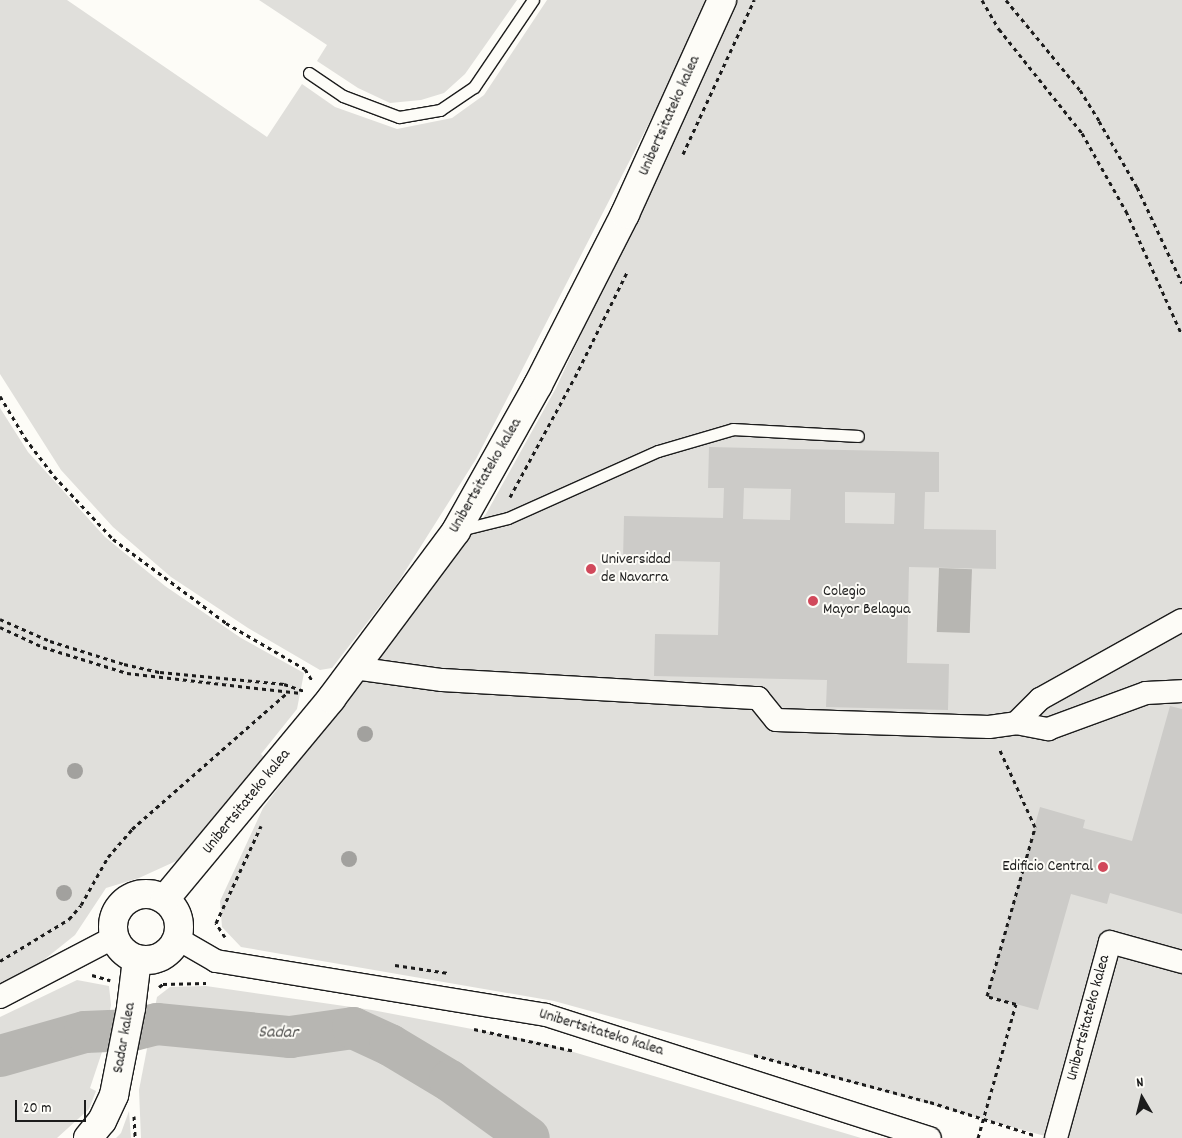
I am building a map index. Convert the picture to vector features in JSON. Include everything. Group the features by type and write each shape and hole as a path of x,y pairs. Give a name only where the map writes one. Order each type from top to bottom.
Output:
{"main road":[{"name":"Unibertsitateko kalea","path":"165,899 354,668 456,531 538,385 625,214 722,0"},
{"path":"152,894 165,899 178,917 178,940 161,957 137,959 124,953 115,938 114,918 128,899 152,894"},
{"name":"Sadar kalea","path":"88,1138 102,1121 118,1079 131,1008 137,959"}],"street":[{"path":"1016,723 1040,699 1182,620"},
{"path":"354,668 442,680 758,698 776,720 990,727 1016,723 1048,729 1146,693 1182,691"},
{"path":"0,997 115,938"},
{"name":"Unibertsitateko kalea","path":"178,940 216,961 546,1014 930,1138"},
{"name":"Unibertsitateko kalea","path":"1056,1138 1110,942 1182,962"}],"lane":[{"path":"309,73 343,96 399,117 440,110 474,87 533,0"},
{"path":"456,531 496,522 658,451 733,429 858,436"}],"path":[{"path":"982,0 999,29 1082,133 1126,211 1182,335"},
{"path":"1006,0 1080,90 1137,187 1182,282"},
{"path":"0,396 54,476 112,539 226,623 305,669 314,688"},
{"path":"0,619 50,641 124,664 160,672 284,684 307,691"},
{"path":"0,627 44,647 127,673 287,693 132,830 108,857 81,905 69,919 0,961"},
{"path":"978,1138 1016,1004 987,996 1035,827 990,727"},
{"path":"154,992 163,984 214,984"},
{"name":"Unibertsitateko kalea","path":"466,1028 578,1052"},
{"path":"983,1118 1044,1138"}],"shaded area":[{"path":"0,0 67,0 267,137 302,84 335,107 397,129 452,118 484,95 547,0 709,0 680,63 476,459 397,584 332,668 320,670 248,628 171,577 113,527 61,470 0,374"},
{"path":"259,0 517,0 465,74 444,93 421,100 390,103 358,88 317,61 327,45"},
{"path":"736,0 1182,0 1182,1138 1052,1138 554,1001 241,947 222,927 220,901 263,808 486,514 556,388"},
{"path":"0,408 28,452 105,537 165,586 241,638 304,673 297,709 261,754 267,760 185,857 139,878 106,888 75,935 40,963 0,986"},
{"path":"939,568 972,569 970,633 937,632"},
{"path":"77,980 109,986 111,1005 102,1052 90,1088 96,1091 89,1109 57,1138 0,1138 0,1017"},
{"path":"206,986 372,1010 540,1042 861,1138 141,1138 139,1090 157,997 170,987"},
{"path":"129,1111 131,1138 116,1138 121,1133"}],"building":[{"name":"Colegio Mayor Belagua","path":"709,447 939,452 939,492 925,492 924,529 996,530 996,569 909,567 907,663 949,664 948,710 826,707 827,680 654,676 655,634 718,635 720,562 623,560 624,516 723,518 724,488 708,488","holes":["744,488 791,489 790,520 743,519","845,492 895,493 894,524 845,523"]},
{"name":"Edificio Central","path":"1170,706 1182,709 1182,914 1110,893 1107,904 1071,894 1038,1010 987,996 1040,807 1085,820 1083,828 1132,841"}],"waterway":[{"name":"Sadar","path":"0,1056 85,1032 133,1030 157,1024 290,1037 353,1028 390,1045 450,1081 529,1138"}],"place":[{"name":"Universidad de Navarra","path":"591,569"},
{"name":"Colegio Mayor Belagua","path":"813,601"},
{"name":"Edificio Central","path":"1103,867"}]}
